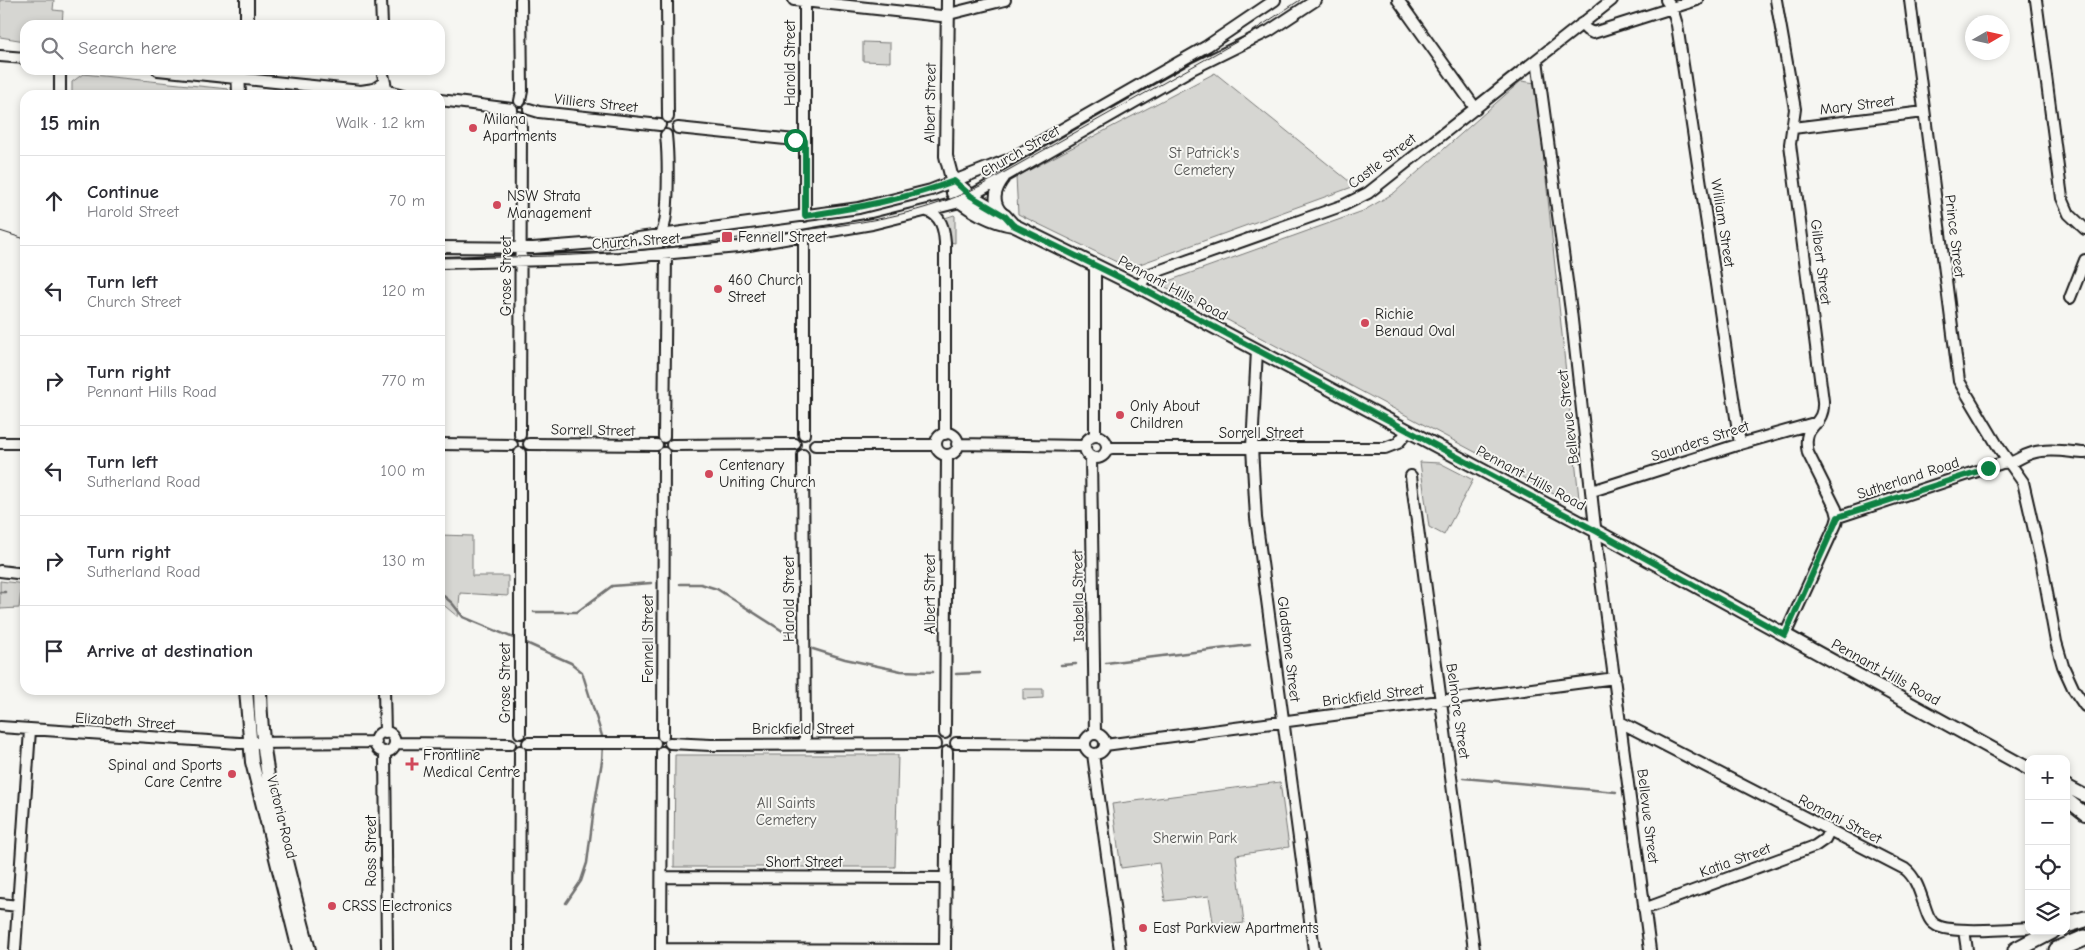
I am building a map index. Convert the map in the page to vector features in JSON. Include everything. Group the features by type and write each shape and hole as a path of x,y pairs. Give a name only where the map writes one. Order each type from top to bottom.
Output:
{"highway":[{"path":"2070,924 2085,919"},
{"path":"2016,950 2044,935"},
{"path":"2057,950 2085,938"}],"main road":[{"path":"238,0 238,20"},
{"path":"247,0 247,20"},
{"name":"Albert Street","path":"948,0 945,142 948,167 954,181"},
{"path":"240,90 243,75"},
{"path":"243,75 246,90"},
{"name":"Pennant Hills Road","path":"954,181 965,199 1002,224 1009,220 1139,287 1596,531 2025,767"},
{"name":"Victoria Road","path":"247,695 262,802 300,950"},
{"name":"Victoria Road","path":"260,695 255,743 309,950"},
{"path":"2070,788 2085,796"},
{"path":"2067,800 2085,814"}],"street":[{"path":"381,0 382,20"},
{"path":"520,101 522,92 521,0"},
{"path":"667,0 664,121 661,130 666,135 672,135 678,128"},
{"path":"794,0 937,16 948,15 1005,0"},
{"name":"Church Street","path":"445,247 507,246 521,248 609,242 859,208 931,190 1001,163 1026,150 1207,46 1275,0"},
{"name":"Church Street","path":"445,263 666,254 804,236 872,224 927,211 965,199 1194,68 1249,39 1269,31 1316,0"},
{"path":"1398,0 1476,109"},
{"name":"Castle Street","path":"1139,287 1147,275 1356,200 1382,183 1612,0"},
{"path":"1581,24 1587,30 1593,32 1669,4 1697,0"},
{"name":"Gilbert Street","path":"1776,0 1795,109 1790,144 1823,401 1823,413 1818,422 1806,435 1806,443 1808,453 1836,508 1838,517"},
{"name":"Prince Street","path":"1910,0 1959,381 2008,463"},
{"path":"2036,0 2062,198 2069,214 2085,229"},
{"name":"Harold Street","path":"805,1 805,216"},
{"name":"William Street","path":"1669,4 1677,25 1740,444"},
{"path":"0,56 20,58"},
{"name":"Bellevue Street","path":"1537,60 1571,311 1596,531 1650,950"},
{"path":"60,75 60,90"},
{"path":"251,75 369,90"},
{"path":"377,90 381,75"},
{"path":"445,101 512,108"},
{"path":"520,101 525,103 528,109 525,116 519,117 514,114 512,108 514,103 520,101"},
{"name":"Villiers Street","path":"528,109 664,121"},
{"name":"Mary Street","path":"1793,128 1924,112"},
{"name":"Grose Street","path":"519,117 521,126 520,436"},
{"path":"664,121 676,120 678,128"},
{"path":"678,128 805,141"},
{"path":"661,234 665,224 666,135"},
{"path":"1006,176 999,185 995,198 999,210 1009,220"},
{"path":"927,211 933,213 940,221 944,234 944,434"},
{"path":"804,236 804,434"},
{"name":"Fennell Street","path":"662,741 662,445 666,254"},
{"path":"2070,298 2085,260"},
{"path":"1095,266 1095,436"},
{"name":"Gladstone Street","path":"1256,350 1252,448 1256,518 1314,950"},
{"name":"Saunders Street","path":"1592,491 1740,444 1818,422"},
{"name":"Sorrell Street","path":"1107,450 1112,448 1385,448 1398,443 1408,431"},
{"path":"804,434 812,437 815,445 812,452 803,454 798,452 795,444 798,437 804,434"},
{"path":"944,434 954,436 957,444 954,452 947,455 940,453 936,446 938,437 944,434"},
{"path":"520,436 527,438 529,444 526,450 520,453 514,450 512,444 515,437 520,436"},
{"path":"1095,436 1105,441 1107,450 1101,458 1091,458 1086,454 1084,446 1090,438 1095,436"},
{"path":"0,443 20,443"},
{"path":"445,444 512,444"},
{"name":"Sorrell Street","path":"529,444 662,445"},
{"path":"662,445 669,451 672,445 795,444"},
{"path":"957,444 1084,446"},
{"path":"815,445 936,446"},
{"name":"Sutherland Road","path":"1838,517 2002,463 2016,462 2031,453 2055,451 2085,453"},
{"name":"Grose Street","path":"520,453 520,733"},
{"name":"Harold Street","path":"803,454 805,744"},
{"name":"Albert Street","path":"945,733 947,455"},
{"name":"Isabella Street","path":"1091,458 1095,734"},
{"path":"2008,463 2022,479 2025,487 2056,642 2063,666 2074,690 2085,706"},
{"name":"Belmore Street","path":"1411,476 1474,950"},
{"path":"1785,635 1838,517"},
{"path":"0,571 20,573"},
{"name":"Brickfield Street","path":"1105,745 1615,678"},
{"path":"384,695 385,733"},
{"name":"Romani Street","path":"1620,722 1905,869 1911,873 1916,882 1930,920 1941,928 1964,930 2025,928"},
{"name":"Elizabeth Street","path":"0,727 255,743"},
{"path":"15,950 30,730"},
{"path":"385,733 391,734 395,743 391,750 386,752 378,749 376,742 378,736 385,733"},
{"path":"520,733 526,737 528,743 526,748 520,751 512,748 510,744 512,737 520,733"},
{"path":"947,752 939,749 936,744 940,735 945,733 952,735 956,743"},
{"path":"1095,734 1101,736 1105,745 1102,751 1093,754 1087,751 1085,744 1087,738 1095,734"},
{"path":"662,741 668,749 662,752 661,949 945,950 947,752"},
{"name":"Brickfield Street","path":"528,743 662,741 679,745 936,744"},
{"path":"255,743 376,742"},
{"path":"395,743 510,744"},
{"path":"956,743 1085,744"},
{"path":"947,752 954,748 956,743"},
{"path":"519,950 520,751"},
{"name":"Ross Street","path":"386,752 387,950"},
{"path":"1093,754 1120,950"},
{"name":"Katia Street","path":"1644,909 1815,846 1825,839 1829,831"},
{"name":"Short Street","path":"662,877 946,878"},
{"path":"0,904 18,906"},
{"path":"1964,930 1967,950"}],"green space":[{"path":"0,0 54,0 53,10 63,11 62,20 20,20 20,40 0,37"},
{"path":"863,42 890,43 890,62 863,61"},
{"name":"St Patrick's Cemetery","path":"1215,73 1355,186 1129,268 1018,214 1016,177"},
{"path":"82,75 93,75 229,90 72,90 72,82"},
{"path":"1521,81 1536,83 1580,508 1160,284 1363,211 1394,193"},
{"path":"954,215 955,243 949,242 942,219"},
{"path":"1420,462 1440,463 1473,480 1444,535 1429,527"},
{"path":"445,535 472,536 472,576 508,576 508,596 460,593 458,617 445,606"},
{"path":"0,581 20,583 19,608 0,609"},
{"path":"1023,689 1043,689 1043,698 1023,699"},
{"name":"All Saints Cemetery","path":"675,755 898,755 895,867 674,867"},
{"name":"Sherwin Park","path":"1280,782 1289,847 1236,855 1244,923 1214,928 1209,896 1165,901 1159,863 1121,868 1112,804"}],"waterway":[{"path":"534,612 577,612 612,586 651,583"},
{"path":"680,584 701,584 717,589 792,637"},
{"path":"0,592 5,592"},
{"path":"445,597 463,617 516,639"},
{"path":"524,642 571,663 582,672 603,739"},
{"path":"1106,663 1250,645"},
{"path":"813,649 845,659 901,671 933,672"},
{"path":"1061,665 1076,664"},
{"path":"956,674 980,673"},
{"path":"566,903 581,881 587,863 603,745"},
{"path":"1463,778 1616,792"}],"tram line":[{"path":"445,258 610,253 849,224 903,214 955,197 980,186 1238,41 1300,0"},
{"path":"0,231 20,237"}],"place":[{"name":"Milana Apartments","path":"473,128"},
{"name":"NSW Strata Management","path":"497,205"},
{"name":"Fennell Street","path":"727,237"},
{"name":"460 Church Street","path":"718,289"},
{"name":"Richie Benaud Oval","path":"1365,323"},
{"name":"Only About Children","path":"1120,415"},
{"name":"Centenary Uniting Church","path":"709,474"},
{"name":"Frontline Medical Centre","path":"412,764"},
{"name":"Spinal and Sports Care Centre","path":"232,774"},
{"name":"CRSS Electronics","path":"332,906"},
{"name":"East Parkview Apartments","path":"1143,928"}],"route":[{"path":"795,140 805,141 805,216 859,208 931,190 954,181 966,193 1005,216 1013,225 1139,287 1596,531 1785,635 1838,517 1988,468"}]}
